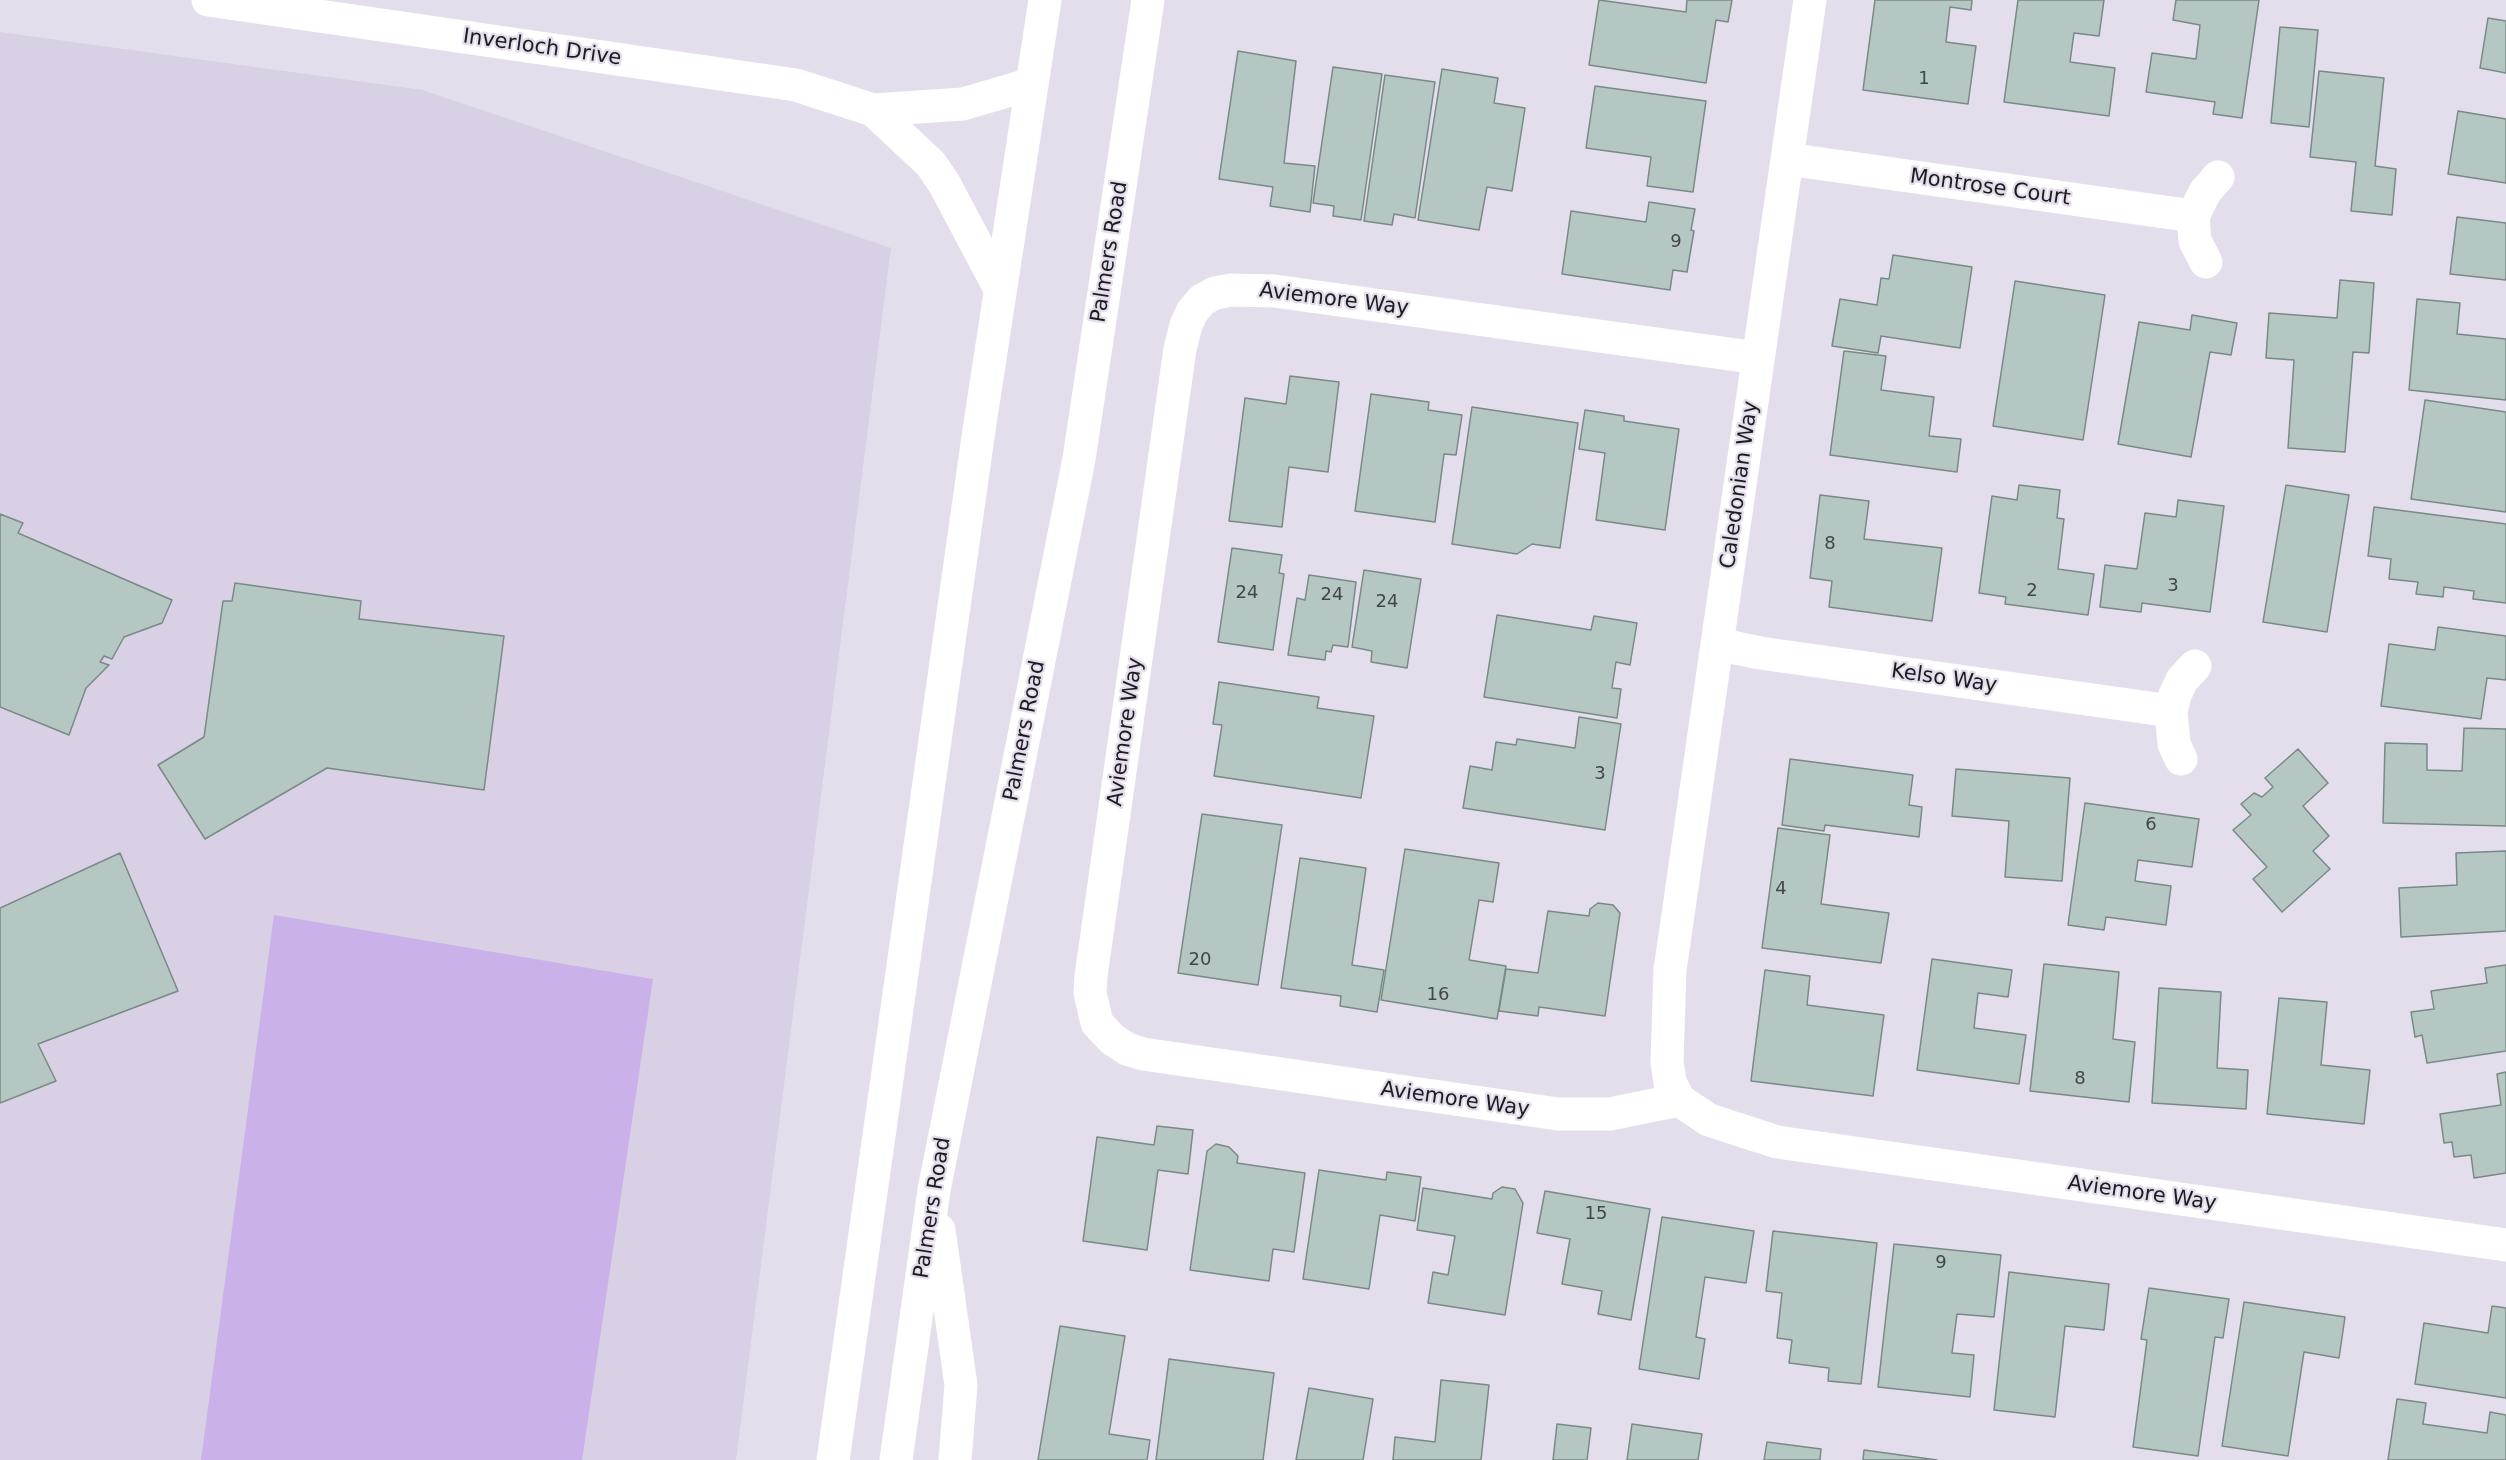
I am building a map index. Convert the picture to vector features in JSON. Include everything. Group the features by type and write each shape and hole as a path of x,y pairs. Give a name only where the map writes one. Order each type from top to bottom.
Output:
{"street":[{"name":"Inverloch Drive","path":"207,0 796,85 873,110 963,104 1031,84"},
{"path":"833,1460 1000,289 1045,0"},
{"name":"Palmers Road","path":"896,1460 934,1190 1079,459 1148,0"},
{"name":"Caledonian Way","path":"1667,1102 1650,1094 1647,1074 1648,1051 1670,970 1810,0"},
{"name":"Inverloch Drive","path":"873,110 931,165 945,185 1000,289"},
{"name":"Montrose Court","path":"1786,159 2193,216"},
{"path":"2206,262 2195,241 2193,216 2205,192 2218,177"},
{"name":"Aviemore Way","path":"1758,358 1274,291 1231,290 1215,293 1202,300 1192,312 1186,325 1180,349 1091,976 1090,993 1098,1023 1112,1039 1127,1049 1143,1054 1558,1114 1610,1114 1667,1102 1709,1120 1777,1142 2506,1245"},
{"name":"Kelso Way","path":"1717,644 1772,654 2171,711"},
{"path":"2181,759 2174,744 2171,711 2182,680 2195,666"},
{"path":"934,1190 961,1385 955,1460"}],"shaded area":[{"path":"0,32 423,90 891,248 736,1460 0,1460"},
{"path":"274,915 653,979 582,1460 201,1460"}],"building":[{"path":"1599,0 1686,12 1687,0 1732,0 1728,22 1716,20 1706,83 1589,65"},
{"path":"1875,0 1972,0 1971,10 1950,7 1946,42 1976,46 1968,104 1863,90"},
{"path":"2018,0 2104,0 2099,36 2074,33 2070,62 2115,68 2109,116 2004,102"},
{"path":"2176,0 2259,0 2242,118 2213,114 2215,102 2146,92 2152,53 2196,59 2200,25 2173,20"},
{"path":"2488,18 2506,21 2506,73 2480,68"},
{"path":"2280,27 2318,30 2309,127 2271,123"},
{"path":"1238,51 1296,61 1284,163 1315,166 1310,212 1270,206 1273,187 1219,179"},
{"path":"1333,67 1382,74 1361,220 1333,216 1334,206 1313,203"},
{"path":"1442,69 1498,78 1494,103 1525,108 1512,191 1487,187 1479,230 1418,220"},
{"path":"2319,71 2384,78 2375,166 2396,169 2392,215 2351,211 2356,162 2310,157"},
{"path":"1385,75 1435,82 1415,218 1394,214 1392,225 1364,221"},
{"path":"1595,86 1706,101 1693,192 1647,186 1651,157 1586,148"},
{"path":"2458,111 2506,119 2506,183 2448,174"},
{"path":"1649,202 1695,209 1687,272 1673,270 1670,290 1562,274 1571,211 1646,222"},
{"path":"2457,217 2506,223 2506,280 2450,274"},
{"path":"1893,255 1972,267 1960,348 1881,336 1878,353 1832,346 1840,299 1877,305 1881,278 1889,279"},
{"path":"2340,280 2374,283 2369,353 2353,352 2345,452 2288,448 2294,360 2266,358 2269,313 2337,318"},
{"path":"2015,281 2105,295 2083,440 1993,426"},
{"path":"2417,299 2460,303 2457,334 2506,339 2506,400 2409,390"},
{"path":"2192,315 2237,323 2231,355 2210,352 2191,457 2118,444 2139,322 2190,330"},
{"path":"1844,351 1886,356 1881,390 1934,397 1929,436 1961,439 1957,472 1830,455"},
{"path":"1290,376 1339,382 1328,472 1289,467 1282,527 1229,521 1245,398 1286,404"},
{"path":"1371,394 1429,402 1428,410 1462,415 1456,455 1444,454 1435,522 1355,511"},
{"path":"2425,400 2506,412 2506,512 2411,499"},
{"path":"1472,407 1578,423 1560,548 1532,544 1517,554 1452,544"},
{"path":"1585,410 1624,416 1624,421 1679,429 1665,530 1596,520 1605,453 1579,449"},
{"path":"2019,485 2060,490 2057,518 2064,519 2058,569 2094,574 2088,615 2005,604 2006,597 1979,593 1992,496 2017,500"},
{"path":"2286,485 2349,495 2327,632 2263,622"},
{"path":"1820,495 1869,501 1864,539 1942,548 1932,621 1829,607 1832,581 1810,578"},
{"path":"2178,500 2224,506 2210,612 2142,603 2141,612 2100,607 2105,565 2137,569 2145,513 2176,517"},
{"path":"2374,507 2506,524 2506,603 2473,599 2474,591 2444,587 2443,597 2416,594 2418,582 2389,579 2391,559 2368,556"},
{"path":"0,514 23,523 18,533 172,600 162,623 124,637 112,659 104,656 100,662 109,665 86,688 69,735 0,707"},
{"path":"1232,548 1282,555 1279,573 1284,574 1273,650 1218,642"},
{"path":"1364,570 1421,579 1407,668 1371,662 1372,651 1352,647"},
{"path":"1309,575 1356,582 1348,647 1333,645 1331,652 1326,651 1325,660 1288,655 1297,598 1305,600"},
{"path":"235,583 361,601 359,619 504,636 484,790 327,768 205,839 158,765 204,737 223,601 232,601"},
{"path":"1497,615 1591,630 1594,616 1637,623 1630,665 1616,662 1612,688 1621,689 1617,718 1484,697"},
{"path":"2438,627 2506,636 2506,680 2487,678 2481,719 2381,706 2389,644 2435,650"},
{"path":"1219,682 1319,697 1317,708 1374,716 1361,798 1214,776 1222,725 1213,724"},
{"path":"1579,717 1621,724 1605,830 1463,808 1470,766 1492,770 1496,742 1516,745 1517,739 1575,748"},
{"path":"2464,728 2506,729 2506,826 2383,823 2385,743 2427,744 2427,770 2462,771"},
{"path":"2298,749 2328,783 2303,806 2329,836 2313,851 2330,869 2282,912 2253,879 2267,867 2233,830 2251,815 2241,804 2254,793 2262,797 2273,787 2265,778"},
{"path":"1790,759 1913,775 1909,805 1922,807 1919,837 1825,825 1824,831 1782,825"},
{"path":"1956,769 2070,778 2062,881 2005,877 2009,821 1952,816"},
{"path":"2085,803 2199,819 2192,867 2138,860 2135,881 2171,886 2166,925 2106,917 2104,930 2068,925"},
{"path":"1202,814 1282,825 1258,985 1178,973"},
{"path":"1778,828 1830,835 1821,904 1889,913 1881,963 1762,948"},
{"path":"1405,849 1499,863 1493,902 1479,900 1469,960 1506,966 1497,1019 1381,1000"},
{"path":"2506,851 2506,931 2401,937 2399,888 2457,885 2456,853"},
{"path":"120,853 178,991 38,1044 56,1081 0,1103 0,908"},
{"path":"1300,858 1366,868 1352,965 1384,970 1377,1012 1340,1006 1341,996 1281,988"},
{"path":"1598,903 1613,905 1620,913 1605,1016 1539,1007 1538,1016 1499,1011 1506,969 1538,973 1548,911 1589,916 1590,909"},
{"path":"1932,959 2012,970 2008,997 1978,993 1974,1028 2026,1035 2019,1084 1917,1070"},
{"path":"2044,964 2119,972 2113,1039 2135,1042 2129,1102 2030,1091"},
{"path":"2506,965 2506,1051 2427,1063 2422,1035 2415,1037 2411,1012 2434,1009 2431,991 2487,983 2485,968"},
{"path":"1765,970 1810,976 1807,1005 1884,1015 1873,1096 1751,1081"},
{"path":"2159,988 2221,992 2217,1068 2248,1070 2246,1109 2152,1103"},
{"path":"2279,998 2327,1002 2321,1065 2370,1070 2364,1124 2267,1114"},
{"path":"2506,1072 2506,1173 2474,1178 2471,1155 2454,1157 2452,1142 2444,1143 2440,1114 2501,1105 2497,1074"},
{"path":"1157,1126 1193,1130 1188,1174 1158,1170 1147,1250 1083,1241 1097,1137 1154,1145"},
{"path":"1216,1144 1229,1147 1238,1156 1237,1163 1305,1173 1294,1252 1273,1249 1269,1281 1190,1270 1207,1151"},
{"path":"1319,1170 1386,1180 1387,1172 1421,1177 1415,1221 1380,1215 1369,1289 1303,1279"},
{"path":"1502,1187 1515,1189 1523,1203 1505,1315 1428,1303 1433,1272 1448,1275 1455,1236 1417,1230 1423,1188 1492,1199 1493,1193"},
{"path":"1545,1191 1650,1209 1631,1320 1598,1314 1602,1291 1562,1284 1570,1239 1537,1233"},
{"path":"1662,1217 1754,1231 1746,1283 1705,1277 1696,1337 1705,1339 1699,1379 1639,1369"},
{"path":"1773,1231 1877,1243 1861,1384 1828,1381 1829,1368 1789,1363 1792,1340 1777,1338 1782,1293 1766,1291"},
{"path":"1894,1244 2001,1255 1994,1317 1957,1314 1952,1353 1974,1355 1970,1397 1878,1387"},
{"path":"2009,1272 2109,1284 2104,1330 2065,1326 2055,1417 1994,1410"},
{"path":"2149,1288 2229,1299 2223,1338 2215,1337 2198,1456 2133,1447 2147,1340 2141,1339"},
{"path":"2244,1302 2345,1317 2339,1358 2304,1352 2288,1456 2222,1446"},
{"path":"2492,1306 2506,1308 2506,1398 2415,1384 2424,1323 2488,1333"},
{"path":"1060,1326 1125,1336 1109,1434 1150,1440 1147,1460 1038,1460"},
{"path":"1169,1359 1274,1373 1263,1460 1156,1460"},
{"path":"1441,1380 1489,1385 1481,1460 1393,1460 1395,1437 1435,1442"},
{"path":"1309,1388 1373,1399 1363,1460 1296,1460"},
{"path":"2397,1399 2426,1403 2423,1424 2487,1433 2490,1412 2506,1415 2506,1460 2388,1460"},
{"path":"1557,1424 1591,1428 1587,1460 1553,1460"},
{"path":"1632,1424 1702,1434 1698,1460 1627,1460"},
{"path":"1767,1442 1821,1449 1820,1460 1764,1460"},
{"path":"1864,1450 1937,1460 1863,1460"}]}
